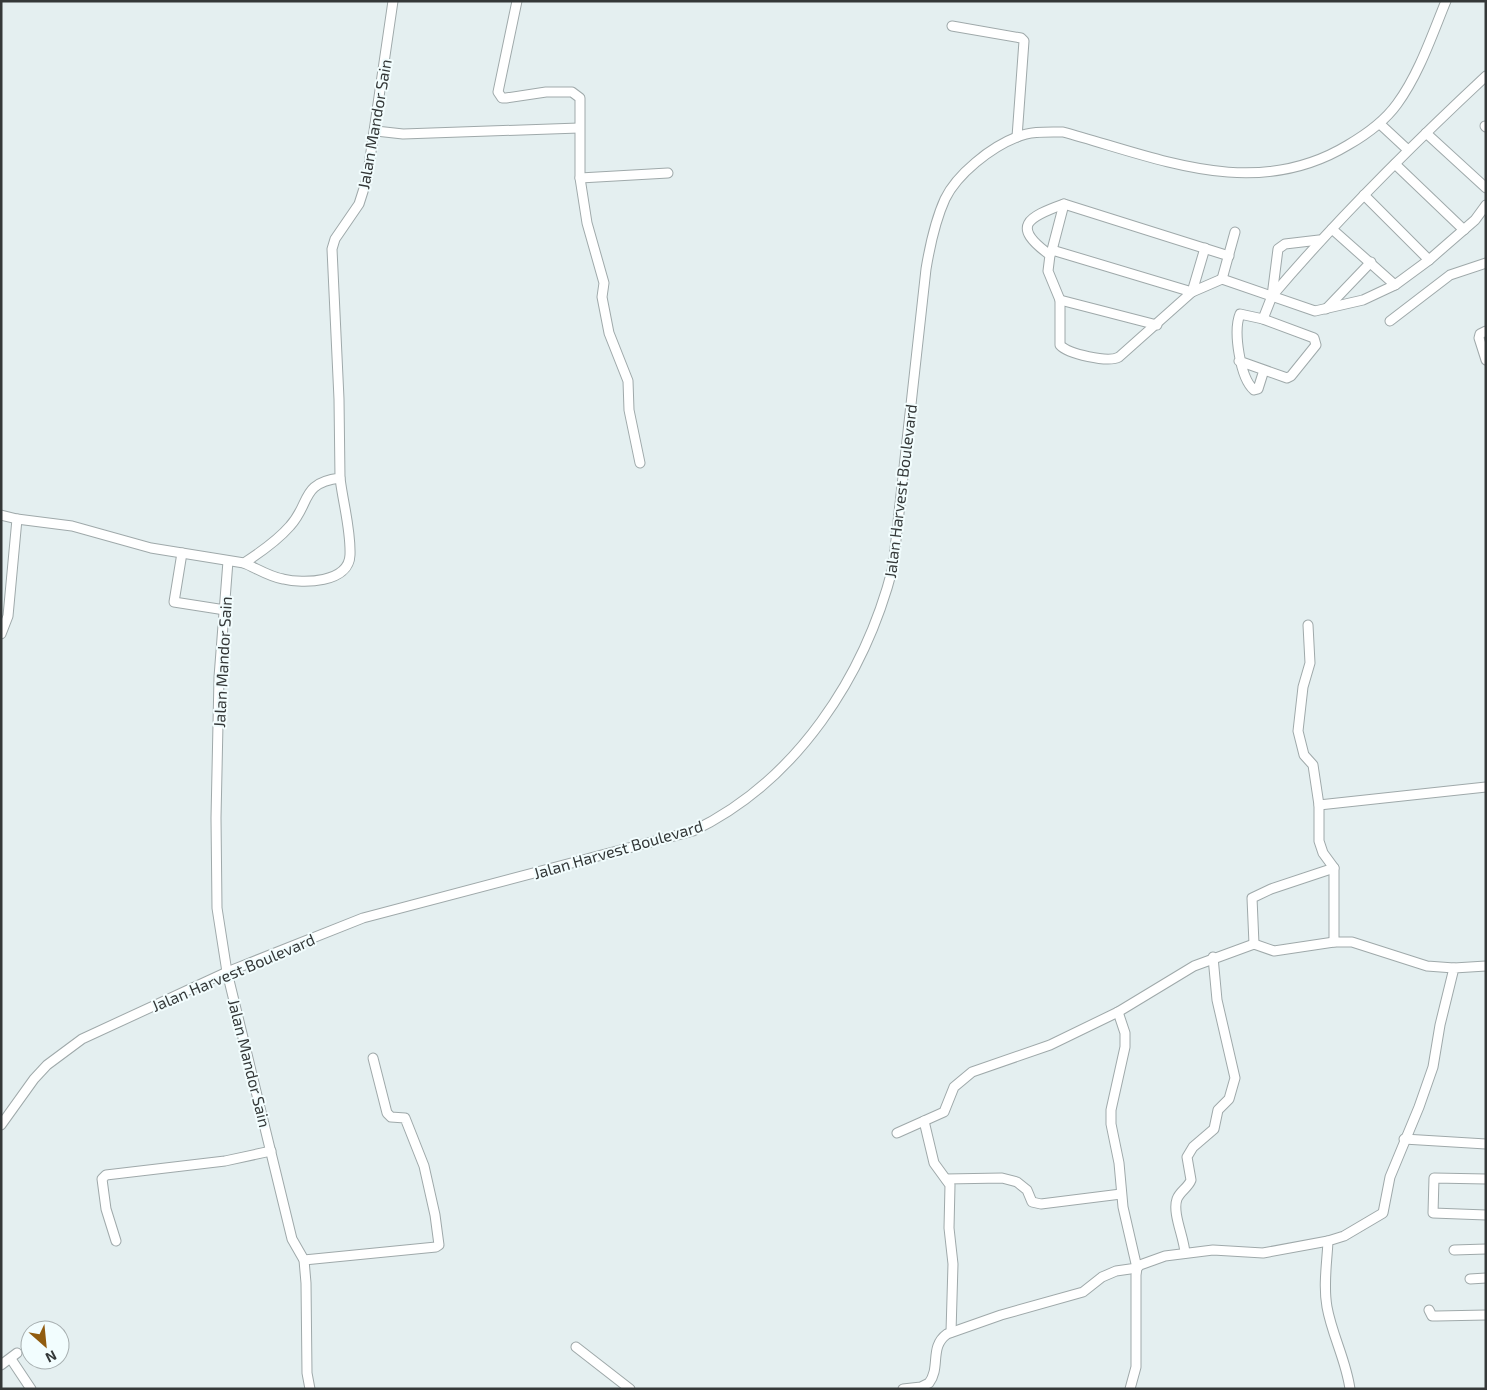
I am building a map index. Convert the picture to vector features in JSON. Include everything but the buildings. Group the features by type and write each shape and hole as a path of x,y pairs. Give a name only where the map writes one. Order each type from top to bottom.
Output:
{"street":[{"name":"Jalan Mandor Sain","path":"244,562 282,579 318,580 334,577 344,570 350,556 340,478 340,409 332,249 335,239 359,204 367,179 376,131 394,1"},
{"path":"517,1 498,89 500,95 506,98 546,92 572,92 580,98 580,178 587,223 604,283 602,297 609,333 628,381 629,410 640,463"},
{"name":"Jalan Harvest Boulevard","path":"1,1125 34,1079 47,1066 82,1039 228,972 362,918 692,831 734,808 780,770 802,747 841,692 872,632 884,602 893,567 926,269 933,232 945,199 968,169 1017,137 1063,132 1197,169 1244,174 1283,171 1328,157 1380,124 1398,104 1424,53 1446,1"},
{"path":"952,26 1021,38 1024,41 1017,137"},
{"path":"1272,296 1319,240 1332,229 1408,150 1486,76"},
{"path":"1380,124 1408,150"},
{"path":"376,131 403,134 579,128"},
{"path":"1426,133 1486,188"},
{"path":"1395,164 1464,230"},
{"path":"580,178 668,173"},
{"path":"1364,195 1429,260"},
{"path":"1064,204 1048,271 1060,300 1060,345 1067,350 1108,361 1119,357 1192,292 1222,279 1307,309 1326,309 1371,298 1395,285 1429,260 1475,220 1486,205"},
{"path":"1192,292 1051,252 1037,246 1027,231 1027,224 1030,219 1064,204 1229,256"},
{"path":"1332,229 1395,285"},
{"path":"1222,279 1235,232"},
{"path":"1266,312 1272,296 1278,249 1280,246 1319,240"},
{"path":"1192,292 1205,248"},
{"path":"1326,309 1371,262"},
{"path":"1390,321 1450,275 1486,263"},
{"path":"1060,300 1157,325"},
{"path":"1239,361 1264,370 1284,378 1289,377 1316,345 1313,336 1266,312 1240,314 1239,361 1248,383 1254,390 1258,389 1264,370"},
{"path":"1486,331 1480,334 1479,338 1486,360"},
{"path":"1,515 17,519 72,526 151,548 244,562 265,549 292,524 310,491 318,483 340,478"},
{"path":"1,634 8,616 17,519"},
{"path":"182,553 174,602 225,610"},
{"name":"Jalan Mandor Sain","path":"228,561 219,677 217,908 228,972 292,1239 304,1260 307,1373 310,1389"},
{"path":"1308,625 1310,663 1304,687 1298,731 1304,755 1313,765 1319,805 1319,841 1323,853 1334,868 1334,942"},
{"path":"1319,805 1486,787"},
{"path":"1254,944 1252,898 1271,889 1334,868"},
{"path":"897,1133 944,1112 954,1087 972,1072 1050,1045 1118,1012 1214,957 1254,944 1274,951 1334,942 1352,942 1428,966 1454,968 1486,966"},
{"path":"1185,1253 1184,1239 1176,1212 1176,1204 1180,1194 1191,1180 1186,1157 1193,1147 1214,1129 1218,1110 1229,1099 1235,1078 1218,1000 1214,957"},
{"path":"903,1389 921,1387 929,1383 935,1370 935,1349 940,1339 951,1332 1001,1315 1083,1292 1102,1277 1116,1271 1137,1268 1165,1256 1185,1253 1213,1250 1263,1253 1328,1241 1344,1236 1383,1213 1390,1177 1404,1139 1419,1107 1433,1067 1440,1025 1454,968"},
{"path":"1118,1012 1125,1033 1125,1047 1111,1110 1121,1194 1137,1268 1136,1367 1130,1389"},
{"path":"304,1260 436,1248 439,1245 435,1215 424,1166 405,1118 402,1116 391,1117 387,1113 373,1058"},
{"path":"924,1121 934,1163 950,1185 949,1228 953,1264 951,1332"},
{"path":"1404,1139 1486,1144"},
{"path":"116,1240 102,1191 102,1179 106,1175 216,1162 271,1151"},
{"path":"946,1179 1008,1178 1026,1189 1030,1200 1036,1203 1121,1194"},
{"path":"1486,1179 1434,1178 1432,1213 1486,1215"},
{"path":"1328,1241 1325,1275 1327,1306 1334,1336 1345,1363 1350,1389"},
{"path":"1454,1250 1486,1249"},
{"path":"1470,1278 1486,1278"},
{"path":"1429,1310 1432,1316 1486,1315"},
{"path":"576,1347 630,1389"},
{"path":"1,1365 14,1356 31,1389"}]}
